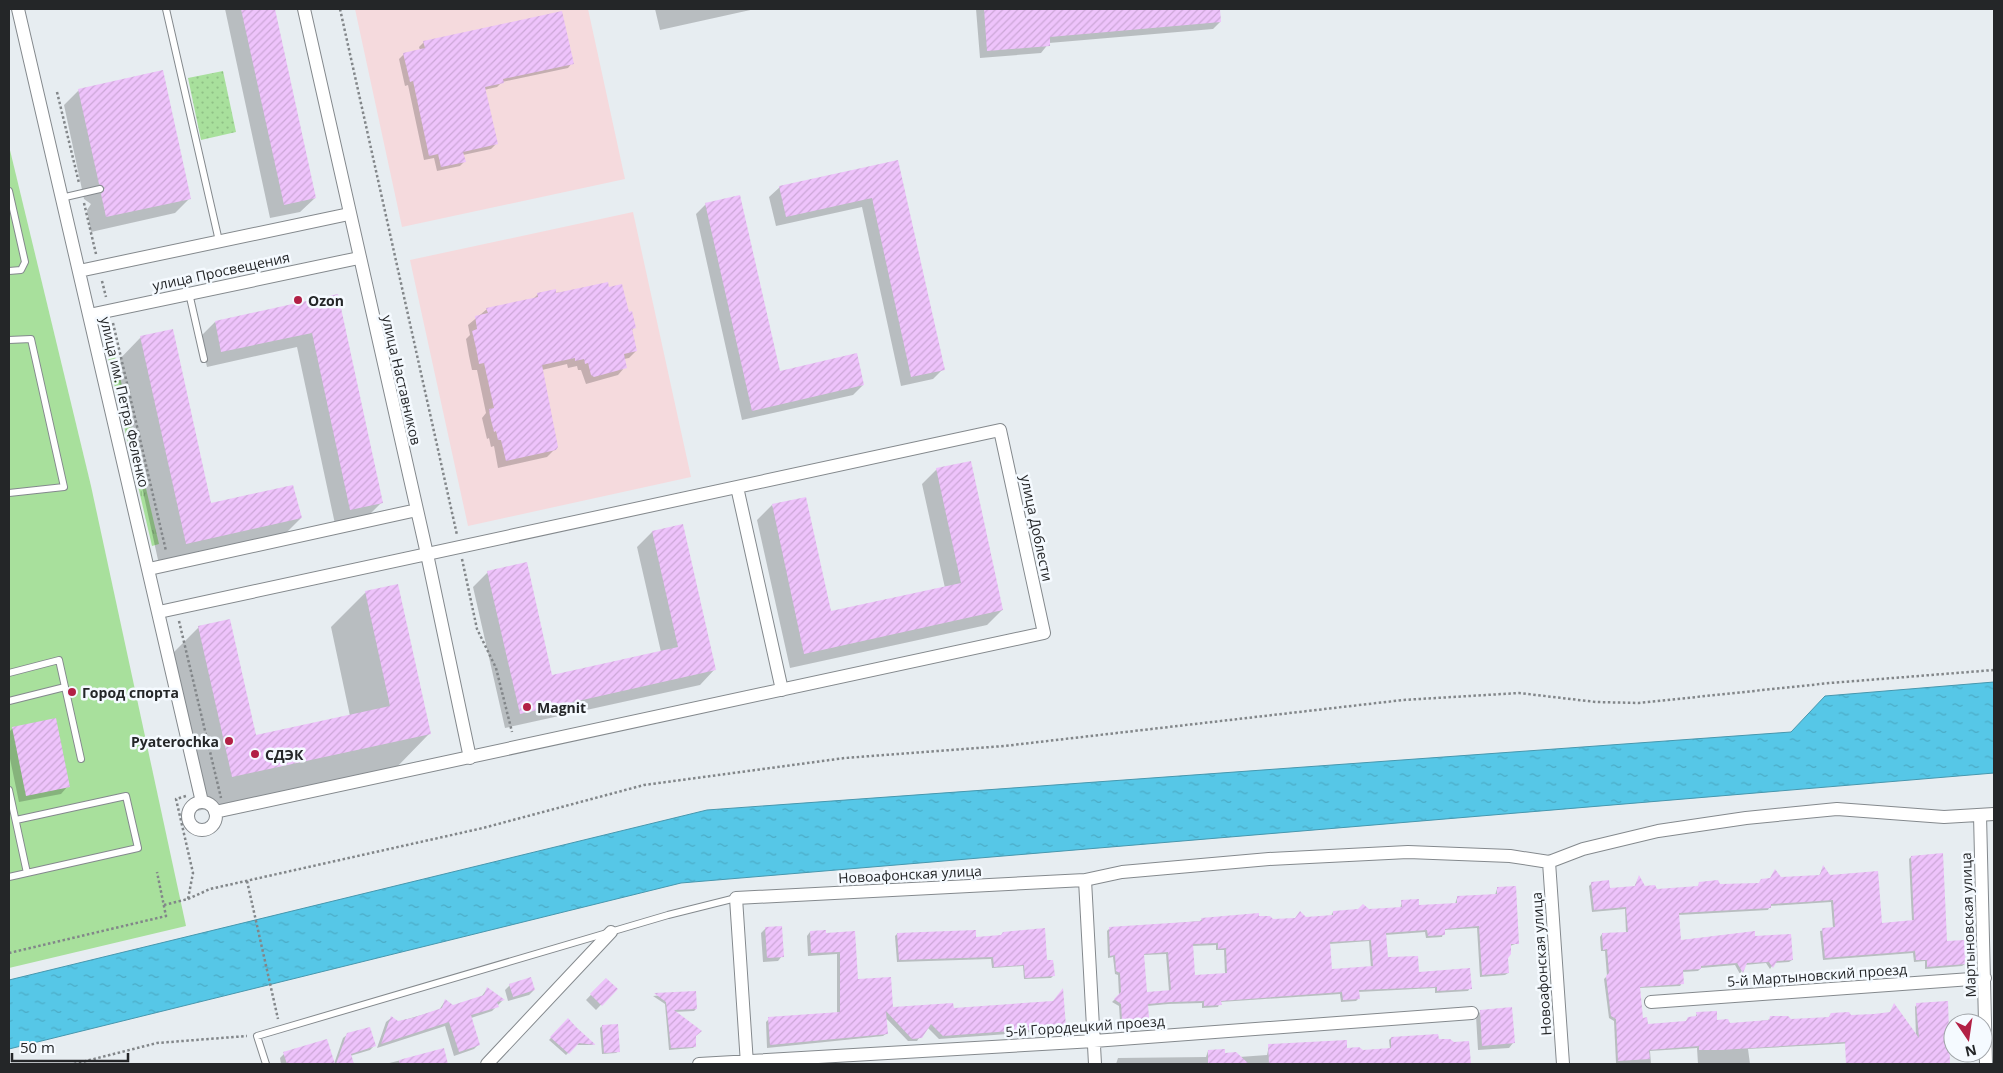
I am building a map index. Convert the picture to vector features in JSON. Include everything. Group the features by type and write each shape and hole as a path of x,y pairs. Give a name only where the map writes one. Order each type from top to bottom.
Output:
{"street":[{"name":"улица им. Петра Феленко","path":"18,9 159,612 197,798"},
{"name":"улица Наставников","path":"304,9 427,554 470,758"},
{"path":"79,271 349,214"},
{"name":"улица Просвещения","path":"89,315 359,258"},
{"name":"улица Доблести","path":"737,487 1000,430 1044,633 782,690"},
{"path":"159,612 737,487 782,690 470,758 218,806 211,806 197,798 189,813 190,822 196,828 204,829 211,826 216,818 218,806"},
{"path":"149,569 417,510"},
{"path":"1549,862 1583,849 1658,831 1746,818 1837,810 1944,817 1994,814"},
{"name":"Мартыновская улица","path":"1980,816 1986,1064"},
{"name":"Новоафонская улица","path":"736,898 1085,880 1122,872 1269,859 1408,852 1510,856 1549,862 1563,1064"},
{"path":"1085,880 1095,1064"},
{"path":"736,898 746,1063"},
{"path":"487,1064 611,932"},
{"name":"5-й Мартыновский проезд","path":"1651,1002 1985,978"},
{"name":"5-й Городецкий проезд","path":"699,1064 746,1063 1094,1041 1472,1013"}],"lane":[{"path":"166,9 219,241"},
{"path":"61,198 100,189"},
{"path":"9,191 25,262 21,270 9,271"},
{"path":"189,293 204,359"},
{"path":"9,340 31,339 64,487 9,494"},
{"path":"9,673 59,660 81,758"},
{"path":"9,701 65,687"},
{"path":"9,790 27,873"},
{"path":"9,877 138,848 126,796 16,820"},
{"path":"266,1064 257,1036 611,932 736,898"}],"path":[{"path":"340,9 478,629 496,668 512,732"},
{"path":"111,321 167,557"},
{"path":"174,620 178,619 179,623 218,806"},
{"path":"164,905 188,899 210,890 483,828 644,785 844,758 1014,745 1403,700 1519,693 1596,702 1638,703 1830,683 1994,670"},
{"path":"188,899 193,873 176,798 197,798"},
{"path":"9,953 166,916 157,872"},
{"path":"247,881 277,1017"},
{"path":"74,1064 157,1043 257,1036"}],"shaded area":[{"path":"355,9 588,9 625,179 402,227"},
{"path":"633,212 691,477 468,526 410,260"}],"green space":[{"path":"223,71 236,132 201,140 188,78"},
{"name":"Город спорта","path":"9,146 91,486 186,926 9,968"},
{"path":"109,330 159,544 152,546 102,332"}],"water":[{"path":"1994,682 1994,773 681,883 9,1049 9,980 707,810 1791,732 1825,696"}],"building":[{"path":"241,9 275,9 316,198 284,205"},
{"path":"984,9 1220,9 1221,22 1050,37 1050,46 987,51"},
{"path":"562,11 574,64 503,79 504,83 485,87 498,144 463,152 466,162 441,167 438,154 429,156 413,81 410,82 403,53 425,48 423,41"},
{"path":"163,70 191,199 106,217 101,194 105,188 99,184 78,89"},
{"path":"898,160 945,370 911,377 872,198 786,217 779,186"},
{"path":"740,195 780,371 857,353 864,385 752,411 705,203"},
{"path":"608,282 609,287 622,284 629,312 632,311 636,328 632,329 637,351 624,354 627,368 594,377 591,375 588,363 585,364 584,359 575,361 575,358 542,365 558,447 556,450 506,461 501,440 498,440 496,431 494,432 490,416 489,409 494,408 484,363 479,364 472,331 477,329 475,316 488,313 486,308 538,297 537,293 556,289 556,293"},
{"path":"338,294 383,503 350,510 312,333 221,352 215,321"},
{"path":"173,329 211,503 293,485 302,518 186,544 140,336"},
{"path":"971,461 1003,610 804,654 772,504 806,497 831,611 961,583 936,468"},
{"path":"683,524 716,670 520,714 487,571 527,562 552,675 678,647 652,531"},
{"path":"398,584 431,734 232,777 198,626 230,619 256,735 390,706 365,591"},
{"path":"56,718 70,787 26,796 12,727"},
{"path":"1943,853 1947,941 1964,940 1966,964 1927,967 1927,960 1916,960 1915,951 1825,958 1822,928 1835,927 1833,900 1771,904 1771,908 1679,913 1681,940 1755,931 1755,936 1791,934 1793,960 1777,961 1773,968 1769,962 1747,963 1743,973 1737,963 1701,966 1701,969 1683,970 1684,984 1640,987 1643,1018 1647,1017 1648,1024 1686,1021 1688,1017 1697,1016 1696,1012 1717,1011 1717,1020 1728,1019 1730,1023 1769,1020 1770,1016 1788,1016 1791,1019 1829,1017 1831,1013 1849,1012 1851,1015 1874,1014 1890,1012 1894,1003 1919,1038 1916,1003 1948,1001 1948,1013 1943,1013 1943,1063 1950,1064 1846,1064 1845,1042 1721,1050 1699,1050 1699,1046 1649,1050 1650,1059 1618,1061 1616,1019 1611,1016 1606,976 1609,973 1607,949 1603,950 1602,933 1628,932 1626,907 1594,910 1591,882 1609,880 1610,888 1635,886 1639,875 1645,886 1655,885 1657,889 1698,886 1699,882 1718,880 1720,884 1759,883 1761,879 1770,878 1775,869 1781,877 1820,875 1823,865 1830,875 1878,871 1882,923 1914,920 1911,856"},
{"path":"1516,886 1519,944 1511,944 1511,954 1508,958 1509,973 1482,975 1479,926 1445,929 1445,935 1428,936 1427,930 1386,933 1388,957 1418,956 1419,972 1470,968 1472,989 1437,991 1437,987 1359,990 1360,999 1343,1000 1342,992 1221,1001 1222,1005 1204,1006 1204,1001 1148,1004 1149,1018 1122,1020 1121,1004 1114,999 1121,992 1120,973 1116,971 1115,955 1110,956 1109,927 1202,921 1201,918 1259,913 1259,916 1270,916 1273,919 1295,918 1300,911 1306,917 1333,915 1333,911 1358,909 1363,904 1369,909 1402,907 1401,900 1419,899 1419,905 1457,903 1457,896 1497,894 1497,887","holes":["1371,940 1373,966 1332,969 1330,942","1218,943 1218,949 1226,948 1227,973 1195,975 1193,944","1168,952 1171,990 1147,992 1144,954"]},
{"path":"782,926 784,957 767,958 765,927"},
{"path":"1045,928 1047,960 1053,960 1055,976 1025,978 1024,965 994,967 993,957 899,960 897,933 976,930 976,937"},
{"path":"826,930 826,933 855,931 858,979 891,977 893,1007 953,1003 954,1008 1053,1001 1063,988 1066,1027 943,1036 931,1024 922,1038 912,1039 886,1011 888,1034 770,1045 768,1017 840,1012 840,952 811,953 810,931"},
{"path":"531,977 535,990 513,997 509,984"},
{"path":"606,978 618,989 602,1006 590,994"},
{"path":"487,987 505,1000 497,1002 499,1007 471,1015 480,1045 459,1052 449,1022 381,1044 391,1016 398,1021 412,1018 442,1008 445,999 453,1005 484,995"},
{"path":"696,991 697,1009 674,1010 702,1031 696,1036 696,1047 671,1048 666,1002 654,993"},
{"path":"1512,1007 1515,1043 1482,1046 1480,1010"},
{"path":"568,1018 596,1045 579,1043 569,1054 550,1037"},
{"path":"618,1024 620,1052 604,1053 602,1025"},
{"path":"370,1027 376,1046 351,1054 354,1064 336,1064 347,1033"},
{"path":"1438,1034 1439,1039 1450,1039 1454,1042 1469,1041 1471,1064 1269,1064 1268,1044 1347,1040 1347,1048 1359,1047 1363,1050 1391,1048 1391,1037"},
{"path":"327,1039 335,1064 287,1064 283,1052"},
{"path":"444,1048 448,1064 399,1064 399,1060"},
{"path":"1225,1049 1225,1053 1236,1052 1249,1064 1208,1064 1208,1050"}],"place":[{"name":"Ozon","path":"298,300"},
{"name":"Город спорта","path":"72,692"},
{"name":"Magnit","path":"527,707"},
{"name":"Pyaterochka","path":"229,741"},
{"name":"СДЭК","path":"255,754"}]}
